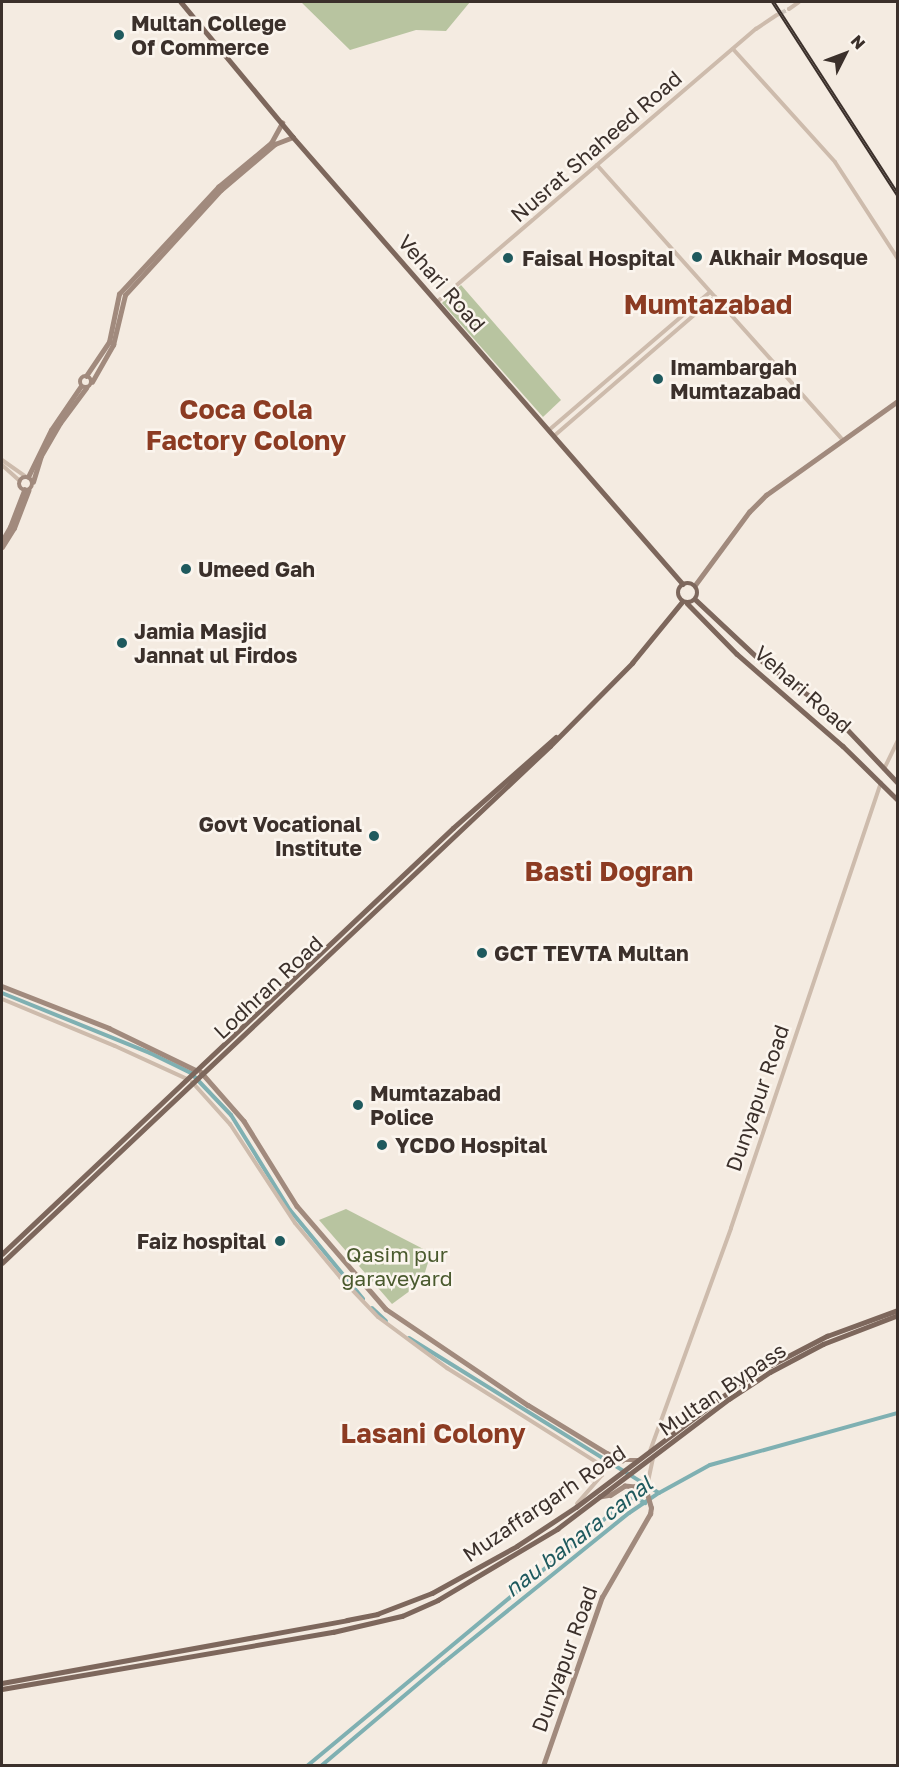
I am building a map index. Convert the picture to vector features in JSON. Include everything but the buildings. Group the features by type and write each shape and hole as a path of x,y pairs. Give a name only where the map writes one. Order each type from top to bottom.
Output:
{"main road":[{"name":"Vehari Road","path":"181,2 294,137 683,584"},
{"path":"2,541 26,491 32,488 41,456 83,387 81,379 86,376 109,342 120,294 203,202 270,143 282,123"},
{"path":"2,547 14,528 26,491 20,481 27,477 51,430 83,387 92,382 113,345 125,295 221,190 275,144 294,137"},
{"path":"86,376 92,382"},
{"path":"695,585 749,512 766,495 897,401"},
{"path":"27,477 33,482"},
{"path":"683,584 695,585 699,592 696,600 685,603 678,593 683,584"},
{"name":"Vehari Road","path":"696,600 758,658 830,711 857,736 897,783"},
{"name":"Vehari Road","path":"685,603 737,654 843,746 897,800"},
{"name":"Lodhran Road","path":"2,1254 516,778 632,663 685,603"},
{"path":"2,986 118,1032 198,1072 244,1121 297,1206 386,1309 528,1405 598,1447 622,1460 638,1460"},
{"name":"Lodhran Road","path":"2,1263 189,1080"},
{"name":"Muzaffargarh Road","path":"2,1683 377,1614 432,1593 502,1554 576,1507 674,1432 771,1363 856,1324 897,1310"},
{"name":"Multan Bypass","path":"623,1480 729,1399 794,1358 897,1316"},
{"path":"726,1394 729,1399"},
{"name":"Muzaffargarh Road","path":"2,1689 390,1620 438,1600 506,1560 556,1529 623,1480"},
{"path":"599,1497 628,1486 646,1491"},
{"name":"Dunyapur Road","path":"543,1766 603,1597 650,1514 650,1503 646,1491"},
{"path":"502,1554 506,1560"}],"street":[{"path":"789,9 798,2"},
{"name":"Nusrat Shaheed Road","path":"437,302 733,49 777,15"},
{"path":"733,49 835,162 897,259"},
{"path":"597,165 843,440"},
{"path":"549,430 710,292"},
{"path":"554,436 715,297"},
{"path":"2,460 27,477"},
{"path":"2,465 20,481"},
{"path":"884,770 897,740"},
{"name":"Dunyapur Road","path":"650,1451 824,956 881,783"},
{"path":"2,999 189,1080 230,1124 295,1223 340,1277 378,1317 447,1368 598,1463 602,1475 576,1507"},
{"path":"661,1423 665,1429 674,1432"},
{"path":"646,1491 654,1456"}],"green space":[{"path":"301,2 470,2 446,31 416,30 350,50"},
{"path":"461,285 561,400 543,417 442,303"},
{"name":"Qasim pur garaveyard","path":"346,1209 431,1253 422,1282 392,1304 319,1220"}],"waterway":[{"path":"2,993 150,1053 191,1073 231,1115 290,1210 363,1299"},
{"path":"372,1308 386,1321"},
{"path":"409,1338 659,1493"},
{"name":"nau bahara canal","path":"321,1766 443,1663 629,1513 659,1493 710,1465 898,1413"},
{"path":"307,1766 627,1500 635,1497 645,1503"}],"tunnel":[{"path":"777,15 789,9"}],"railway":[{"path":"773,2 898,195"}],"place":[{"name":"Multan College Of Commerce","path":"119,35"},
{"name":"Alkhair Mosque","path":"697,257"},
{"name":"Faisal Hospital","path":"508,258"},
{"name":"Imambargah Mumtazabad","path":"658,379"},
{"name":"Umeed Gah","path":"186,569"},
{"name":"Jamia Masjid Jannat ul Firdos","path":"122,643"},
{"name":"Govt Vocational Institute","path":"374,836"},
{"name":"GCT TEVTA Multan","path":"482,953"},
{"name":"Mumtazabad Police","path":"358,1105"},
{"name":"YCDO Hospital","path":"382,1145"},
{"name":"Faiz hospital","path":"280,1241"}],"district":[{"name":"Mumtazabad","path":"708,305"},
{"name":"Coca Cola Factory Colony","path":"246,424"},
{"name":"Basti Dogran","path":"609,872"},
{"name":"Lasani Colony","path":"433,1434"}]}
